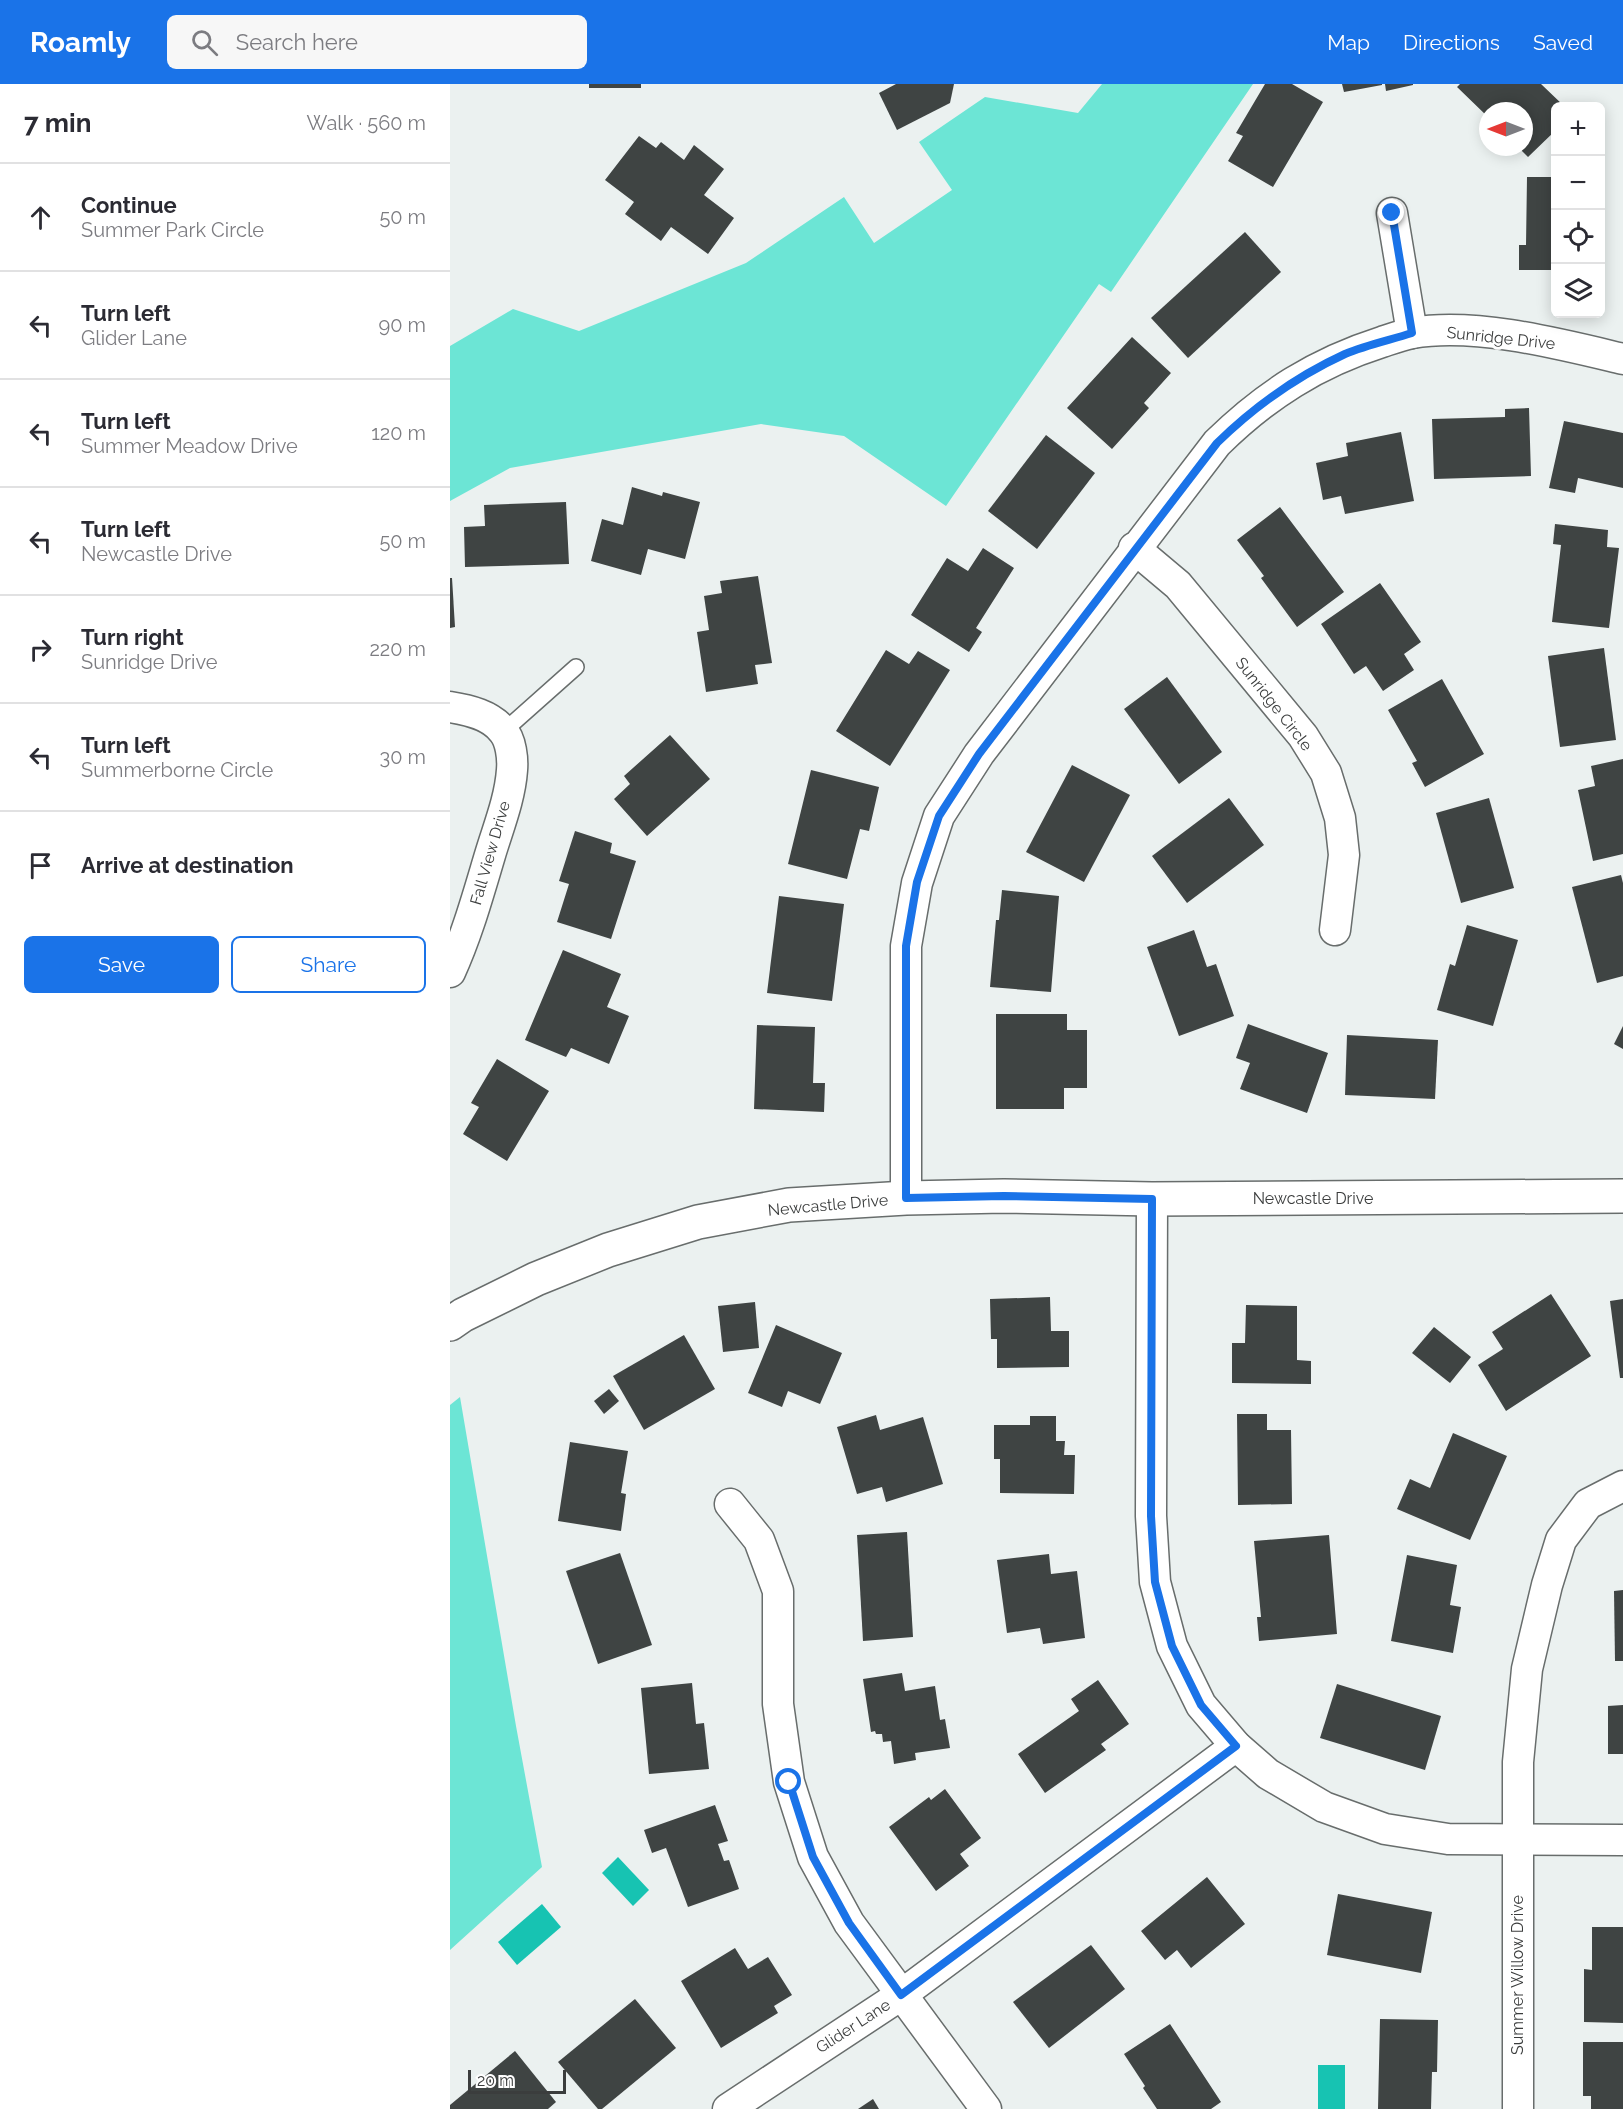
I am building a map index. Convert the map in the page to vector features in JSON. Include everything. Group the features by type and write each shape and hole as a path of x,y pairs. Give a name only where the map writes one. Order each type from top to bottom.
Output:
{"street":[{"path":"1392,213 1412,333"},
{"name":"Sunridge Drive","path":"906,1198 906,946 917,882 939,816 979,754 1134,548 1217,443 1243,417 1294,380 1347,353 1412,333 1456,330 1498,334 1559,344 1623,359"},
{"name":"Sunridge Circle","path":"1134,548 1178,585 1303,736 1326,773 1340,818 1344,855 1335,930"},
{"path":"450,707 464,709 489,718 504,731"},
{"name":"Fall View Drive","path":"450,972 463,945 505,805 512,770 511,750 504,731"},
{"name":"Newcastle Drive","path":"450,1324 463,1315 536,1279 608,1250 698,1222 789,1206 906,1198 1004,1196 1152,1199 1623,1196"},
{"path":"1152,1199 1151,1516 1155,1582 1172,1646 1201,1705 1236,1746 1268,1774 1324,1807 1385,1829 1448,1839 1623,1840"},
{"name":"Summer Willow Drive","path":"1518,2109 1518,1762 1527,1669 1547,1585 1561,1540 1588,1504 1623,1486"},
{"path":"730,1504 759,1540 778,1591 778,1704 789,1782 813,1857 849,1923 986,2109"},
{"name":"Glider Lane","path":"728,2109 739,2099 901,1995 1236,1746"}],"lane":[{"path":"504,731 576,668"}],"shaded area":[{"path":"1102,84 1253,84 1111,292 1099,284 946,506 844,436 761,424 510,468 450,501 450,346 513,309 579,331 746,263 844,197 874,243 952,190 919,142 985,97 1078,113"},
{"path":"460,1397 542,1867 450,1950 450,1405"},
{"path":"618,1857 649,1890 633,1906 602,1873"},
{"path":"542,1904 561,1927 517,1965 498,1942"},
{"path":"1318,2065 1345,2065 1345,2109 1318,2109"}],"building":[{"path":"589,84 641,84 641,88 589,88"},
{"path":"896,84 954,84 950,103 897,130 879,93"},
{"path":"1265,84 1292,84 1323,102 1273,187 1228,161 1243,136 1236,133"},
{"path":"1342,84 1382,84 1382,85 1344,92"},
{"path":"1385,84 1413,84 1413,85 1386,91"},
{"path":"1460,84 1541,84 1560,102 1551,102 1551,135 1533,152 1533,102 1479,102 1479,108 1457,87"},
{"path":"639,136 656,148 661,142 684,160 694,145 724,169 704,195 734,218 708,254 671,227 661,241 625,214 634,202 605,180"},
{"path":"1527,177 1551,177 1551,270 1519,270 1519,245 1526,245"},
{"path":"1245,232 1281,272 1188,358 1151,318"},
{"path":"1132,337 1171,373 1144,403 1149,408 1112,449 1067,408"},
{"path":"1529,408 1531,476 1434,479 1432,419 1505,417 1505,409"},
{"path":"1564,421 1623,433 1623,488 1578,478 1575,493 1549,488"},
{"path":"1401,432 1414,501 1345,514 1341,496 1323,500 1316,463 1348,456 1346,443"},
{"path":"1046,435 1095,473 1037,549 988,511"},
{"path":"632,487 662,496 663,492 700,502 685,559 648,549 641,575 591,561 602,519 623,525"},
{"path":"566,502 569,564 465,567 464,527 485,526 484,505"},
{"path":"1280,507 1344,592 1297,627 1261,578 1264,576 1237,540"},
{"path":"1555,524 1608,530 1607,547 1619,548 1609,628 1552,622 1561,545 1553,544"},
{"path":"983,548 1014,568 976,628 982,632 969,652 911,615 947,558 968,571"},
{"path":"758,576 772,663 755,665 758,684 706,692 697,632 709,630 704,596 722,593 720,581"},
{"path":"450,578 452,578 455,627 450,628"},
{"path":"1380,583 1421,642 1404,654 1414,670 1383,691 1366,666 1354,674 1321,624"},
{"path":"1604,648 1616,740 1560,747 1548,656"},
{"path":"886,650 909,664 918,651 950,670 890,766 836,731"},
{"path":"1167,677 1222,752 1179,784 1124,709"},
{"path":"1442,679 1484,754 1425,787 1412,763 1417,761 1388,710"},
{"path":"670,735 710,779 647,836 614,799 630,784 624,776"},
{"path":"1623,759 1623,854 1593,861 1578,790 1595,786 1591,766"},
{"path":"1072,765 1130,795 1084,882 1026,852"},
{"path":"811,770 879,787 869,831 860,829 847,879 788,864"},
{"path":"1229,798 1264,845 1187,903 1152,856"},
{"path":"1489,798 1514,888 1461,903 1436,813"},
{"path":"575,831 612,843 610,853 636,861 611,939 557,922 569,884 559,881"},
{"path":"1621,875 1623,883 1623,976 1597,983 1572,887"},
{"path":"1002,890 1059,896 1051,992 990,987 996,920 999,920"},
{"path":"779,896 844,904 832,1001 767,993"},
{"path":"1467,925 1518,940 1493,1026 1437,1010 1450,964 1455,966"},
{"path":"1194,930 1207,967 1216,964 1234,1016 1179,1036 1147,947"},
{"path":"563,950 621,974 607,1007 629,1016 609,1064 571,1048 566,1057 525,1040"},
{"path":"996,1014 1067,1014 1067,1030 1087,1030 1087,1088 1064,1088 1064,1109 996,1109"},
{"path":"1248,1024 1328,1053 1307,1113 1240,1089 1250,1063 1236,1058"},
{"path":"757,1025 815,1027 813,1083 825,1083 824,1112 754,1109"},
{"path":"1623,1026 1623,1049 1614,1044"},
{"path":"1347,1035 1438,1040 1435,1099 1345,1095"},
{"path":"497,1059 549,1091 507,1161 463,1134 479,1107 471,1103"},
{"path":"1551,1294 1591,1356 1506,1411 1478,1365 1503,1349 1492,1332"},
{"path":"1050,1297 1051,1331 1069,1331 1069,1367 997,1368 997,1339 991,1339 990,1299"},
{"path":"1623,1299 1623,1378 1620,1378 1610,1301"},
{"path":"755,1302 759,1348 723,1352 718,1306"},
{"path":"1246,1305 1297,1306 1297,1360 1311,1361 1311,1384 1232,1383 1232,1343 1245,1343"},
{"path":"776,1325 842,1353 820,1404 788,1391 782,1407 748,1393"},
{"path":"1434,1327 1471,1357 1450,1383 1412,1353"},
{"path":"684,1335 715,1389 644,1430 613,1376"},
{"path":"609,1389 619,1401 604,1414 594,1401"},
{"path":"1237,1414 1267,1414 1267,1430 1291,1430 1292,1504 1238,1505"},
{"path":"876,1415 880,1430 923,1417 943,1484 886,1502 882,1487 857,1494 837,1427"},
{"path":"1030,1416 1056,1416 1056,1441 1065,1441 1064,1455 1075,1455 1074,1494 1000,1493 1000,1459 994,1459 994,1425 1030,1425"},
{"path":"1453,1433 1507,1456 1470,1540 1397,1509 1410,1479 1430,1488"},
{"path":"570,1442 628,1451 621,1493 626,1494 621,1531 558,1521"},
{"path":"907,1532 913,1637 863,1641 857,1535"},
{"path":"1329,1535 1337,1634 1259,1641 1257,1617 1261,1617 1254,1541"},
{"path":"620,1553 652,1645 598,1664 566,1571"},
{"path":"1049,1554 1051,1574 1077,1571 1085,1638 1043,1644 1040,1628 1007,1633 997,1560"},
{"path":"1407,1555 1457,1565 1450,1605 1461,1607 1453,1653 1391,1641"},
{"path":"1623,1590 1623,1661 1615,1661 1614,1591"},
{"path":"902,1673 905,1691 935,1686 940,1720 945,1719 950,1748 915,1753 916,1760 894,1764 891,1741 883,1742 882,1734 871,1732 863,1679"},
{"path":"1098,1680 1129,1724 1101,1744 1106,1750 1045,1793 1018,1754 1079,1711 1071,1699"},
{"path":"692,1683 696,1724 704,1723 709,1769 649,1774 641,1688"},
{"path":"1337,1684 1441,1716 1425,1770 1320,1738"},
{"path":"1623,1705 1623,1754 1608,1754 1608,1706"},
{"path":"945,1789 981,1838 960,1854 969,1866 936,1891 889,1827 929,1797 931,1800"},
{"path":"715,1805 728,1841 718,1844 724,1861 729,1860 739,1889 688,1907 666,1848 652,1853 644,1830"},
{"path":"1207,1877 1245,1924 1191,1968 1177,1950 1165,1960 1141,1931"},
{"path":"1338,1894 1432,1912 1421,1973 1327,1955"},
{"path":"1592,1927 1623,1927 1623,2023 1584,2022 1584,1969 1592,1970"},
{"path":"1091,1945 1125,1989 1049,2048 1013,2002"},
{"path":"735,1948 748,1969 768,1957 792,1995 774,2006 778,2013 721,2048 681,1981"},
{"path":"635,1999 676,2048 602,2109 598,2109 558,2062"},
{"path":"1380,2019 1438,2020 1437,2072 1432,2072 1431,2109 1378,2109"},
{"path":"1170,2024 1221,2102 1211,2109 1157,2109 1124,2054"},
{"path":"1583,2042 1623,2042 1623,2109 1591,2109 1591,2096 1583,2096"},
{"path":"515,2051 556,2102 548,2109 450,2109 450,2105"},
{"path":"873,2099 879,2109 858,2109"}],"route":[{"path":"789,1782 813,1857 849,1923 901,1995 1236,1746 1201,1705 1172,1646 1155,1582 1151,1516 1152,1199 1004,1196 906,1198 906,946 917,882 939,816 979,754 1134,548 1217,443 1243,417 1294,380 1347,353 1412,333 1392,213"}]}
